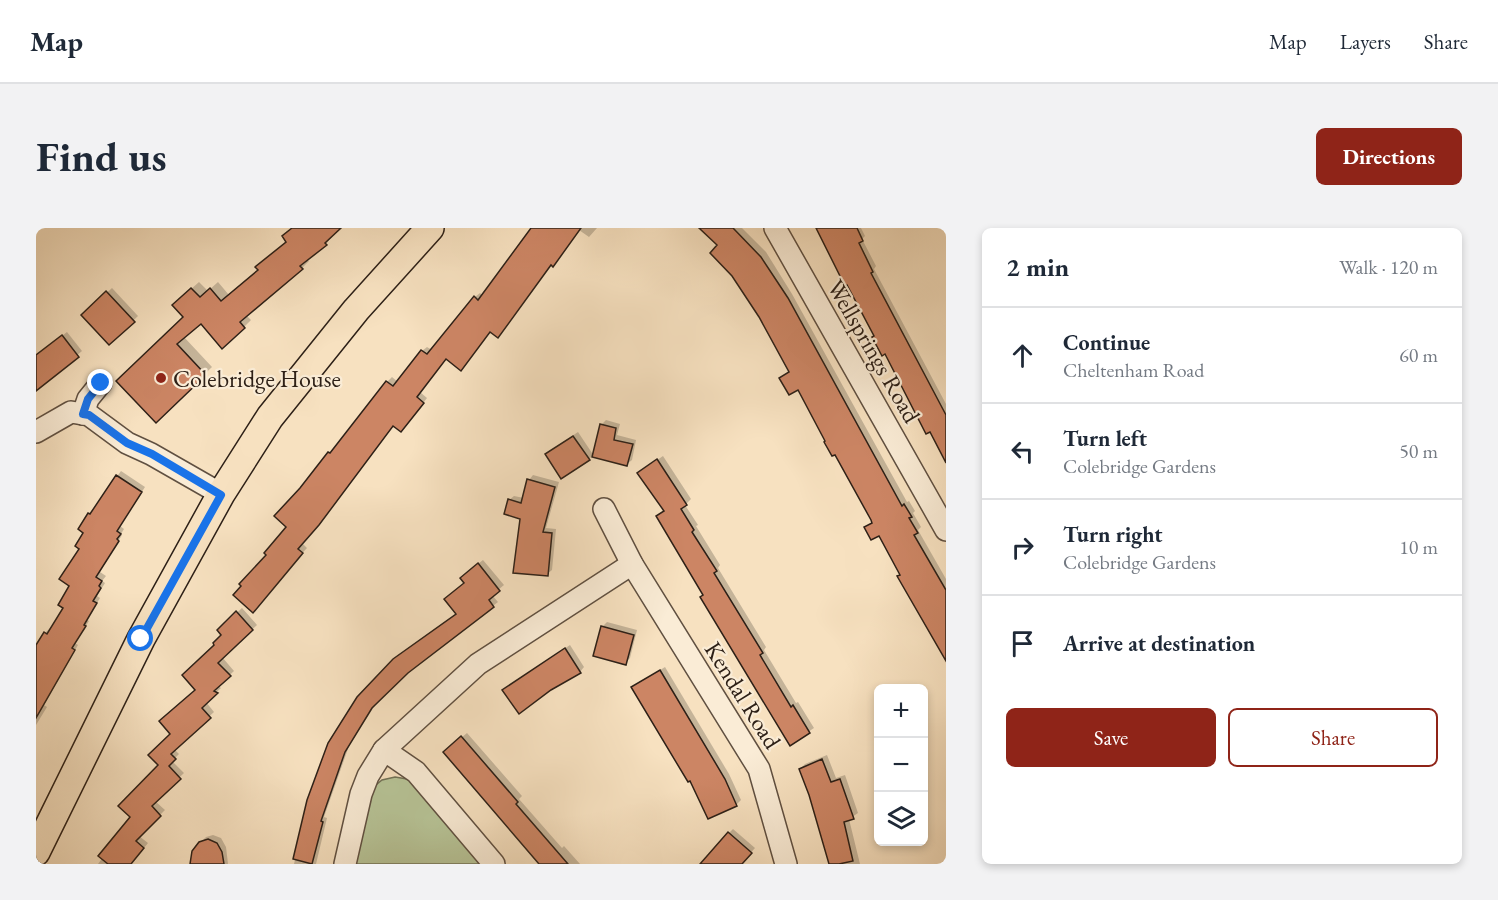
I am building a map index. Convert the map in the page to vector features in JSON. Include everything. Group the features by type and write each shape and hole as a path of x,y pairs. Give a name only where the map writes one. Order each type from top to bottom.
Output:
{"main road":[{"path":"36,852 141,639 221,495 270,417 356,310 430,228"}],"street":[{"name":"Wellsprings Road","path":"775,228 946,530"},
{"path":"83,414 88,399 101,383"},
{"path":"36,432 71,412 89,415 127,443 152,454 221,495"},
{"name":"Kendal Road","path":"604,509 632,564 759,769 786,864"},
{"path":"345,864 361,794 368,776 384,750 478,664 632,564"},
{"path":"384,750 416,772 494,864"}],"green space":[{"path":"395,777 407,779 418,785 485,864 352,864 371,789 382,780"}],"building":[{"path":"292,228 341,228 325,243 327,245 300,266 303,269 240,322 245,328 222,349 201,324 177,344 206,375 156,423 116,381 183,317 172,305 191,288 200,297 210,288 221,301 258,270 255,267 286,242 282,236"},
{"path":"531,228 581,228 498,338 490,332 461,371 446,359 417,397 424,403 401,432 393,426 319,525 298,549 303,553 253,613 233,595 241,586 239,584 266,555 264,553 286,527 274,516 300,488 328,452 330,453 386,381 393,386 421,350 427,354 474,296 478,300"},
{"path":"699,228 733,228 761,257 788,298 902,506 904,504 912,517 909,518 918,533 914,535 946,590 946,661 897,576 900,575 879,536 871,540 864,527 872,523 871,520 835,455 832,456 824,442 798,390 789,395 779,378 789,372 759,317 732,276 710,253 717,245"},
{"path":"816,228 857,228 863,241 859,243 873,272 871,273 946,415 946,463 930,432 926,434 885,354 882,356 872,337 874,336 847,285 845,286"},
{"path":"106,291 135,322 109,345 81,315"},
{"path":"62,335 79,357 36,391 36,355"},
{"path":"600,424 616,428 614,440 633,444 627,466 592,457"},
{"path":"573,436 590,460 561,479 545,454"},
{"path":"657,459 687,505 681,509 694,530 692,532 717,571 714,573 763,653 760,655 791,707 793,705 810,733 790,746 700,597 703,595 656,516 664,511 637,473"},
{"path":"116,475 142,492 117,531 121,534 117,539 119,541 96,577 102,581 99,586 101,588 93,601 97,603 72,648 75,650 36,718 36,645 44,632 47,634 63,608 58,605 69,586 59,579 79,549 75,546 83,533 78,529"},
{"path":"527,479 555,487 543,532 552,533 548,576 513,573 520,519 504,514 508,499 521,503"},
{"path":"478,563 500,591 489,600 494,607 408,673 372,708 345,752 321,821 323,822 312,864 293,859 307,800 328,743 357,697 393,659 456,614 444,599 464,583 460,578"},
{"path":"236,611 253,630 218,663 231,676 214,691 218,693 202,708 211,718 171,754 176,759 169,766 181,779 152,806 161,816 136,841 144,848 131,864 108,864 98,856 130,817 118,806 158,765 148,755 170,734 159,721 195,690 182,675 214,645 213,643 221,635 217,630"},
{"path":"601,626 634,635 626,665 593,656"},
{"path":"565,648 581,673 551,690 519,714 502,690"},
{"path":"660,670 725,779 737,806 708,819 690,781 688,782 631,687"},
{"path":"461,736 568,864 539,864 443,752"},
{"path":"822,759 831,782 840,779 854,819 844,822 853,861 829,864 799,769"},
{"path":"728,832 752,853 742,864 700,864"},
{"path":"208,839 217,843 222,852 224,864 190,864 192,851 199,842"}],"place":[{"name":"Colebridge House","path":"161,378"}],"route":[{"path":"101,383 88,399 83,414 89,415 127,443 152,454 221,495 141,639"}]}
